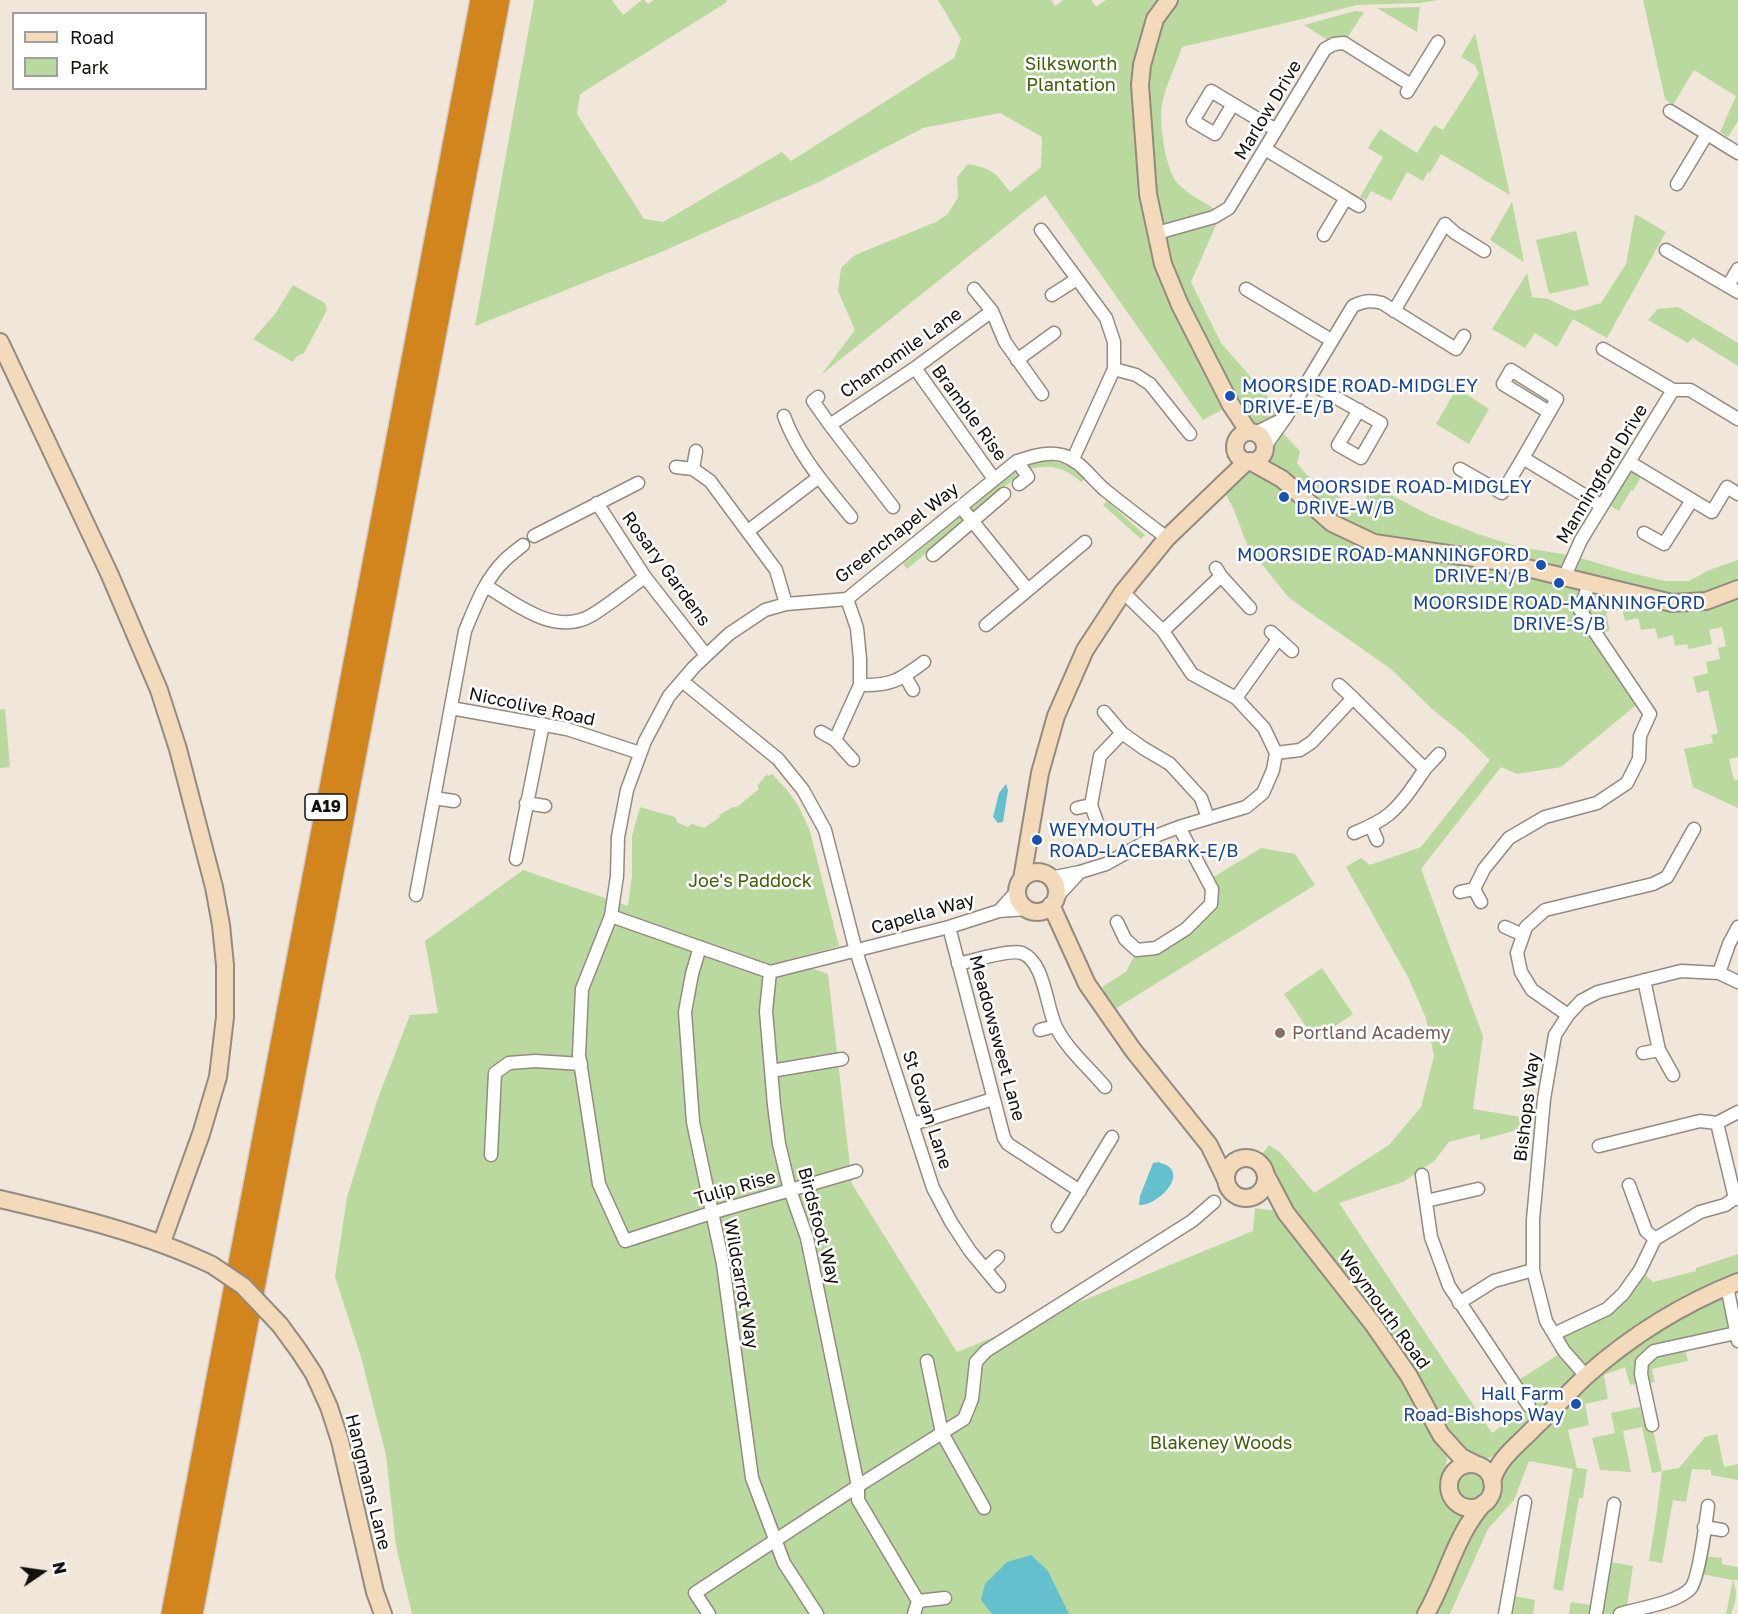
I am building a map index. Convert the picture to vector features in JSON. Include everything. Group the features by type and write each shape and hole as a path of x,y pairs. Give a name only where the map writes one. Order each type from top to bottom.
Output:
{"highway":[{"name":"A19","path":"172,1614 481,0"},
{"name":"A19","path":"192,1614 499,0"}],"street":[{"path":"1168,0 1155,19 1142,65 1140,85 1148,194 1163,264 1180,305 1244,438 1240,458 1282,479 1332,523 1374,543 1502,562 1672,603 1706,601 1738,589"},
{"name":"Marlow Drive","path":"1157,233 1214,217 1229,208 1325,49 1334,44 1344,43 1409,89 1438,42"},
{"path":"1233,104 1276,130"},
{"path":"1670,111 1738,153"},
{"path":"1677,184 1707,134"},
{"path":"1265,149 1359,206"},
{"path":"1324,235 1346,198"},
{"path":"1394,311 1445,224 1484,251"},
{"path":"1041,230 1106,318 1114,342 1114,369 1073,459 1103,488 1167,538"},
{"path":"1666,250 1733,289 1738,269"},
{"path":"1052,295 1077,279"},
{"path":"974,289 992,311 1005,342 1042,394"},
{"path":"1246,289 1331,340"},
{"path":"1209,1145 1227,1154 1258,1161 1267,1178 1263,1190 1252,1198 1242,1198 1236,1196 1228,1188 1209,1145 1133,1050 1087,984 1065,936 1042,906 1019,901 1019,885 1029,842 1040,773 1056,716 1085,650 1123,592 1167,538 1248,461 1259,458 1353,306 1363,301 1382,303 1456,349 1464,336"},
{"name":"Chamomile Lane","path":"830,425 915,368 992,311"},
{"path":"1017,360 1054,333"},
{"path":"0,342 109,573 159,690 178,749 214,887 221,925 225,965 225,1017 218,1077 201,1134 162,1242"},
{"path":"1603,349 1673,390 1689,390 1738,419"},
{"name":"Bramble Rise","path":"915,368 994,479"},
{"path":"1114,369 1136,375 1150,384 1190,434"},
{"path":"1308,382 1359,410"},
{"name":"Manningford Drive","path":"1564,578 1581,540 1673,390"},
{"name":"Chamomile Lane","path":"818,397 813,401 893,507"},
{"path":"1460,469 1502,493 1549,412"},
{"path":"784,417 799,449 851,517"},
{"path":"1221,485 1244,438 1286,417"},
{"path":"1244,438 1262,439 1264,449 1282,479"},
{"path":"693,469 696,451"},
{"name":"Greenchapel Way","path":"625,1241 599,1184 579,1055 582,989 611,916 617,876 618,837 627,790 640,753 669,696 706,655 729,634 765,610 786,604 847,599 1017,461 1040,454 1060,454 1073,459"},
{"path":"1523,458 1602,506"},
{"path":"1017,461 1028,477 1019,484"},
{"path":"1629,462 1712,512 1727,487 1738,494"},
{"path":"676,467 693,469 710,481 776,570 786,604"},
{"path":"748,531 819,477"},
{"path":"534,537 638,483"},
{"path":"933,555 1004,494"},
{"path":"1644,532 1664,544 1692,500"},
{"name":"Rosary Gardens","path":"597,503 645,577 706,655"},
{"path":"960,507 1028,590"},
{"path":"986,625 1085,542"},
{"name":"Niccolive Road","path":"416,895 465,632 476,603 486,586 503,561 523,545"},
{"path":"1163,631 1219,572 1250,608"},
{"path":"486,586 535,615 560,623 577,621 590,616 645,577"},
{"path":"1474,889 1484,869 1509,838 1545,817 1598,803 1627,783 1639,759 1640,736 1650,714 1580,610 1589,584"},
{"path":"1019,885 1030,873 1047,876 1080,872 1106,864 1158,835 1246,807 1263,793 1273,770 1276,753 1264,728 1236,698 1192,674 1163,631 1123,592"},
{"path":"835,740 860,685 857,627 847,599"},
{"path":"1236,698 1274,636 1292,651"},
{"path":"860,685 889,684 924,662"},
{"path":"905,676 913,690"},
{"name":"St Govan Lane","path":"682,681 778,759 803,790 825,830 856,951 933,1188 970,1251 999,1286"},
{"path":"1339,685 1425,769"},
{"path":"1276,753 1299,750 1312,742 1353,698"},
{"name":"Niccolive Road","path":"451,708 567,729 640,753"},
{"path":"1104,712 1122,733 1170,764 1202,798 1208,818"},
{"path":"516,860 543,724"},
{"path":"821,732 835,740 853,760"},
{"path":"1097,822 1091,805 1100,756 1122,733"},
{"path":"1354,833 1389,815 1439,754"},
{"path":"434,798 454,801"},
{"path":"526,803 545,806"},
{"path":"1077,808 1091,805"},
{"path":"1371,826 1377,840"},
{"path":"1117,922 1125,939 1137,950 1155,948 1186,929 1211,904 1212,889 1179,827"},
{"path":"1568,1015 1532,990 1521,972 1517,953 1526,927 1545,910 1653,884 1667,877 1694,830"},
{"path":"1029,842 1047,876 1056,887 1042,906"},
{"path":"1687,842 1699,848"},
{"path":"1042,906 1080,872"},
{"name":"Capella Way","path":"999,911 1019,885"},
{"path":"1460,892 1474,889"},
{"path":"1474,889 1481,902"},
{"name":"Capella Way","path":"770,972 949,927 999,911 1042,906"},
{"path":"611,916 770,972"},
{"name":"Meadowsweet Lane","path":"949,927 1004,1138 1008,1144 1080,1191"},
{"path":"1505,927 1523,935"},
{"path":"1719,973 1738,927"},
{"name":"Wildcarrot Way","path":"700,947 685,1012 693,1122 723,1264 752,1478 784,1563 817,1614"},
{"path":"1131,962 1137,950"},
{"path":"958,964 1012,952 1025,955 1037,968 1055,1026 1106,1087"},
{"name":"Bishops Way","path":"1586,1376 1564,1351 1546,1320 1533,1270 1533,1220 1544,1099 1555,1035 1568,1015 1581,1001 1598,992 1681,971 1719,973 1738,982"},
{"name":"Birdsfoot Way","path":"770,972 766,1011 779,1144 790,1190 807,1238 858,1486 858,1500 918,1601"},
{"path":"1644,980 1659,1050 1673,1075"},
{"path":"1040,1030 1055,1026"},
{"path":"1643,1053 1659,1050"},
{"path":"771,1071 842,1059"},
{"path":"491,1155 495,1073 509,1063 535,1061 581,1064"},
{"path":"913,1124 993,1100"},
{"path":"1599,1146 1628,1145 1700,1121 1717,1123 1738,1112"},
{"path":"1554,1334 1607,1309 1623,1294 1640,1270 1655,1239 1700,1212 1725,1205 1736,1198 1717,1123"},
{"path":"1058,1226 1112,1137"},
{"path":"1226,1180 1228,1169 1241,1158"},
{"name":"Tulip Rise","path":"625,1241 856,1170"},
{"path":"1422,1175 1431,1237 1449,1286 1529,1406"},
{"name":"Weymouth Road","path":"1267,1178 1286,1213 1374,1324 1409,1376 1441,1435 1461,1457 1475,1464"},
{"path":"1629,1185 1646,1231 1655,1239"},
{"path":"1426,1201 1478,1189"},
{"path":"1635,1202 1648,1197"},
{"name":"Weymouth Road","path":"1252,1198 1266,1202 1286,1213"},
{"name":"Hangmans Lane","path":"0,1199 68,1215 162,1242 212,1265 243,1286 279,1325 314,1374 329,1407 340,1441 375,1592 383,1614"},
{"path":"709,1614 695,1593 964,1419 972,1399 976,1362 986,1351 1192,1221 1214,1202"},
{"path":"985,1269 998,1257"},
{"path":"1459,1303 1494,1281 1533,1270"},
{"path":"1429,1613 1460,1539 1491,1493 1496,1470 1513,1448 1586,1376 1637,1335 1682,1308 1733,1284 1737,1337 1654,1351 1642,1362 1641,1374 1652,1425"},
{"path":"927,1361 942,1433 984,1508"},
{"name":"Weymouth Road","path":"1441,1435 1449,1482"},
{"path":"1460,1539 1460,1521 1456,1503 1449,1490 1451,1476 1461,1466 1475,1464 1513,1448"},
{"path":"1475,1464 1486,1471 1492,1482"},
{"path":"1505,1614 1525,1502"},
{"path":"1456,1503 1470,1508 1485,1503"},
{"path":"1596,1614 1614,1504"},
{"path":"1620,1614 1674,1598 1692,1588 1708,1506"},
{"path":"1704,1527 1722,1530"},
{"path":"914,1614 918,1601 945,1598"}],"green space":[{"name":"Silksworth Plantation","path":"534,0 612,0 623,15 642,0 648,4 654,0 726,0 727,2 580,94 577,114 644,219 663,222 782,152 791,161 954,58 961,39 938,0 1051,0 1055,6 1064,0 1091,0 1096,7 1106,0 1438,0 1420,3 1357,5 1182,47 1162,104 1161,123 1166,157 1178,184 1213,208 1216,225 1191,282 1221,343 1286,417 1255,433 1231,405 1203,420 1045,195 821,375 855,330 838,291 841,268 855,255 936,222 948,214 958,197 957,177 968,164 993,172 1010,192 1041,167 1042,137 1000,113 923,128 821,181 659,253 475,326"},
{"path":"1643,0 1738,0 1738,121 1728,137 1720,132 1736,96 1694,70 1673,105 1665,99"},
{"path":"1420,7 1417,32 1377,8"},
{"path":"1355,11 1364,12 1344,43 1334,44 1304,25"},
{"path":"1475,33 1510,195 1441,154 1423,181 1407,172 1391,201 1371,191 1366,200 1360,197 1383,157 1368,148 1380,129 1417,153 1434,125 1443,130 1479,74 1475,65 1461,57"},
{"path":"1512,202 1524,262 1490,240"},
{"path":"1635,214 1666,232 1607,338 1573,319 1557,347 1535,333 1525,348 1492,329 1527,273 1532,297 1548,299 1574,311 1601,303 1626,264"},
{"path":"1576,231 1589,285 1549,294 1536,240"},
{"path":"293,285 325,303 327,310 304,353 296,357 293,362 253,339 275,314"},
{"path":"1678,307 1738,343 1738,366 1693,338 1688,343 1648,320 1658,309"},
{"path":"1457,388 1489,409 1469,444 1436,424"},
{"path":"1278,428 1300,451 1297,463 1307,475 1359,510 1373,485 1429,515 1478,534 1519,547 1574,556 1665,581 1689,581 1709,570 1738,560 1738,757 1729,759 1734,780 1738,780 1738,808 1693,787 1684,749 1713,743 1711,735 1718,733 1708,690 1697,693 1693,677 1708,673 1706,662 1720,659 1718,648 1726,646 1722,627 1709,630 1712,644 1689,649 1687,644 1675,646 1673,635 1658,639 1655,628 1641,630 1638,618 1625,621 1622,609 1606,613 1610,632 1609,630 1599,637 1641,701 1561,767 1517,774 1501,767 1421,869 1483,1036 1473,1109 1533,1119 1532,1126 1480,1140 1480,1134 1449,1142 1434,1161 1403,1182 1339,1203 1492,1433 1529,1406 1514,1383 1564,1351 1554,1334 1607,1309 1640,1270 1653,1282 1696,1271 1696,1268 1738,1254 1738,1282 1727,1287 1736,1333 1684,1345 1688,1361 1652,1369 1655,1382 1630,1385 1625,1367 1604,1375 1608,1399 1585,1404 1589,1425 1568,1430 1577,1468 1587,1469 1583,1498 1579,1498 1563,1591 1553,1589 1573,1469 1529,1461 1514,1500 1488,1529 1450,1614 412,1614 396,1546 386,1455 361,1357 335,1277 347,1197 378,1098 410,1015 438,1013 425,941 523,870 628,906 632,875 632,836 640,807 675,817 678,823 688,827 692,824 704,828 720,817 719,815 737,807 759,789 757,786 767,774 769,776 772,774 798,805 810,831 839,946 788,960 828,974 852,1184 957,1352 1253,1231 1255,1208 1285,1212 1254,1164 1269,1145 1280,1152 1314,1193 1389,1145 1421,1107 1434,1056 1426,1018 1408,977 1346,867 1361,858 1370,865 1421,847 1490,760 1391,669 1289,598 1248,547 1234,510 1221,485 1247,461 1281,478 1264,451","holes":["1512,1448 1487,1501 1460,1536 1464,1509 1453,1497 1448,1484 1447,1454 1472,1456 1484,1460"]},
{"path":"1041,460 1065,464 1086,478 1081,482 1063,470 1050,467 1028,470 1026,464"},
{"path":"1629,462 1644,471 1619,511 1604,502"},
{"path":"1015,471 1019,475 971,514 968,509"},
{"path":"1107,501 1145,535 1141,539 1103,505"},
{"path":"960,516 964,521 907,569 903,564"},
{"path":"5,709 10,767 0,768 0,710"},
{"path":"1261,848 1295,854 1315,885 1115,1009 1102,987 1126,972 1137,950 1156,948 1211,904 1207,881"},
{"path":"1322,968 1353,1014 1315,1040 1284,994"},
{"path":"1640,1407 1645,1426 1652,1425 1662,1471 1652,1473 1642,1427 1623,1431 1631,1472 1600,1470 1592,1438 1615,1433 1611,1413"},
{"path":"1717,1434 1724,1467 1738,1464 1738,1480 1711,1475 1711,1470 1692,1469 1686,1502 1673,1500 1662,1563 1649,1561 1662,1471 1679,1468 1705,1437"},
{"path":"1471,1471 1481,1475 1485,1485 1481,1495 1471,1499 1461,1495 1457,1485 1461,1475"},
{"path":"1704,1556 1722,1558 1722,1564 1738,1567 1738,1580 1701,1574"},
{"path":"1605,1561 1633,1566 1626,1612 1569,1614 1571,1602 1597,1606"},
{"path":"1733,1580 1736,1589 1735,1601 1731,1614 1726,1614"},
{"path":"1508,1595 1535,1600 1533,1614 1505,1614"}],"water":[{"path":"1006,784 1008,790 1003,822 998,823 993,817 999,793"},
{"path":"1159,1162 1173,1171 1171,1185 1152,1202 1139,1205 1140,1196 1153,1163"},
{"path":"1031,1555 1048,1571 1069,1614 992,1614 981,1600 985,1584 1007,1562"}],"place":[{"name":"MOORSIDE ROAD-MIDGLEY DRIVE-E/B","path":"1230,396"},
{"name":"MOORSIDE ROAD-MIDGLEY DRIVE-W/B","path":"1284,497"},
{"name":"MOORSIDE ROAD-MANNINGFORD DRIVE-N/B","path":"1541,565"},
{"name":"MOORSIDE ROAD-MANNINGFORD DRIVE-S/B","path":"1559,583"},
{"name":"WEYMOUTH ROAD-LACEBARK-E/B","path":"1037,840"},
{"name":"Portland Academy","path":"1280,1033"},
{"name":"Hall Farm Road-Bishops Way","path":"1576,1404"}],"park label":[{"name":"Joe's Paddock","path":"750,881"},
{"name":"Blakeney Woods","path":"1221,1443"}]}
